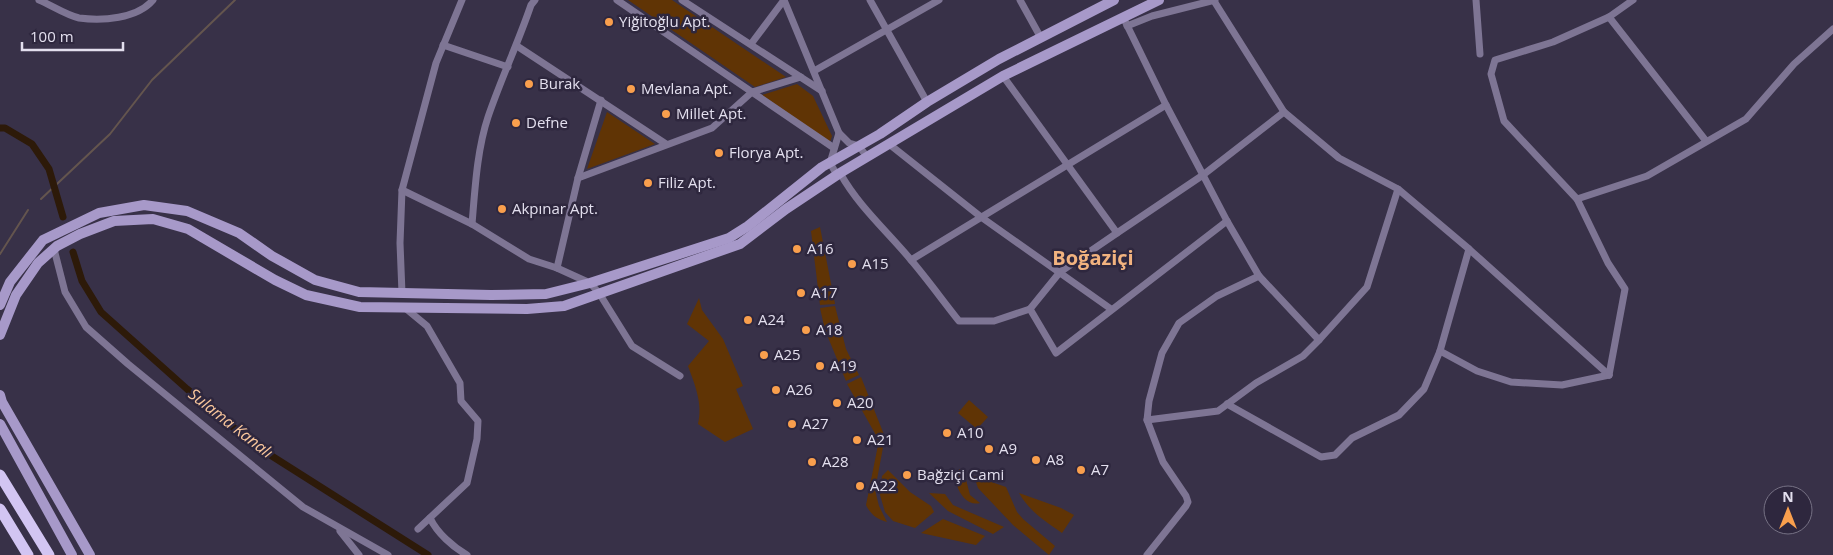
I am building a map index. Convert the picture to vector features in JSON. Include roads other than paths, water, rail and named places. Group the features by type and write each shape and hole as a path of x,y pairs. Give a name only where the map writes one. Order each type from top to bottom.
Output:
{"highway":[{"path":"0,475 49,555"},
{"path":"0,509 28,555"}],"main road":[{"path":"0,305 10,282 43,240 99,213 144,205 187,211 239,233 272,256 315,280 359,292 491,295 546,294 590,283 729,238 748,226 822,167 880,134 927,102 999,59 1114,0"},
{"path":"0,335 16,295 38,263 54,249 80,234 114,221 153,219 188,229 275,280 306,295 360,307 527,309 564,306 740,244 786,209 839,174 1003,76 1125,22 1159,0"},
{"path":"0,394 2,402 90,555"},
{"path":"0,424 72,555"}],"street":[{"path":"39,0 78,18 104,18 128,15 146,8 153,0"},
{"path":"402,293 400,243 402,190 436,62 462,0"},
{"path":"472,224 478,168 488,118 531,5 535,0"},
{"path":"616,0 834,148"},
{"path":"751,44 784,0"},
{"path":"784,0 839,133 849,143 859,146 867,157"},
{"path":"870,0 927,102"},
{"path":"814,71 939,0"},
{"path":"1020,0 1040,38"},
{"path":"1319,340 1260,276 1227,221 1125,22 1214,0 1284,112 1339,158 1398,189 1469,249 1609,375"},
{"path":"1476,0 1480,54"},
{"path":"1609,375 1625,289 1608,263 1577,199 1504,121 1490,74 1495,60 1553,42 1609,17 1633,0"},
{"path":"684,1 823,91"},
{"path":"1609,17 1706,142"},
{"path":"1577,199 1648,176 1746,119 1794,64 1833,29"},
{"path":"444,44 508,67"},
{"path":"517,46 666,144"},
{"path":"1003,76 1116,233"},
{"path":"578,178 712,128 752,92 800,77"},
{"path":"557,268 578,178 601,100"},
{"path":"911,260 1166,105"},
{"path":"839,133 830,163 860,204 911,260 959,322 994,321 1030,309 1060,272 1203,175 1284,112"},
{"path":"889,144 981,217 1111,309"},
{"path":"1147,420 1218,411 1256,383 1303,356 1367,286 1398,189"},
{"path":"402,190 472,224 529,258 590,283 632,346 680,376"},
{"path":"1030,309 1056,352 1227,221"},
{"path":"54,249 66,292 86,327 128,364 302,507 388,555"},
{"path":"1227,404 1321,457 1335,455 1352,438 1399,416 1424,389 1440,351 1469,249"},
{"path":"1147,555 1188,502 1163,462 1147,420 1149,401 1162,353 1179,322 1217,296 1260,276"},
{"path":"404,307 428,326 460,383 461,400 478,421 477,438 467,483 418,529"},
{"path":"1440,351 1478,371 1511,382 1562,385 1609,375"},
{"path":"430,518 456,549 467,555"},
{"path":"324,519 344,534 360,555"}],"waterway":[{"path":"41,199 110,134 152,80 235,0"},
{"name":"Sulama Kanalı","path":"0,128 5,128 32,144 49,169 63,217"},
{"path":"0,254 28,210"},
{"name":"Sulama Kanalı","path":"73,252 82,281 101,312 187,389 256,446 428,555"}],"place":[{"name":"Yiğitoğlu Apt.","path":"609,22"},
{"name":"Burak","path":"529,84"},
{"name":"Mevlana Apt.","path":"631,89"},
{"name":"Millet Apt.","path":"666,114"},
{"name":"Defne","path":"516,123"},
{"name":"Florya Apt.","path":"719,153"},
{"name":"Filiz Apt.","path":"648,183"},
{"name":"Akpınar Apt.","path":"502,209"},
{"name":"A16","path":"797,249"},
{"name":"A15","path":"852,264"},
{"name":"A17","path":"801,293"},
{"name":"A24","path":"748,320"},
{"name":"A18","path":"806,330"},
{"name":"A25","path":"764,355"},
{"name":"A19","path":"820,366"},
{"name":"A26","path":"776,390"},
{"name":"A20","path":"837,403"},
{"name":"A27","path":"792,424"},
{"name":"A10","path":"947,433"},
{"name":"A21","path":"857,440"},
{"name":"A9","path":"989,449"},
{"name":"A8","path":"1036,460"},
{"name":"A28","path":"812,462"},
{"name":"A7","path":"1081,470"},
{"name":"Bağziçi Cami","path":"907,475"},
{"name":"A22","path":"860,486"}],"district":[{"name":"Boğaziçi","path":"1093,258"}]}
